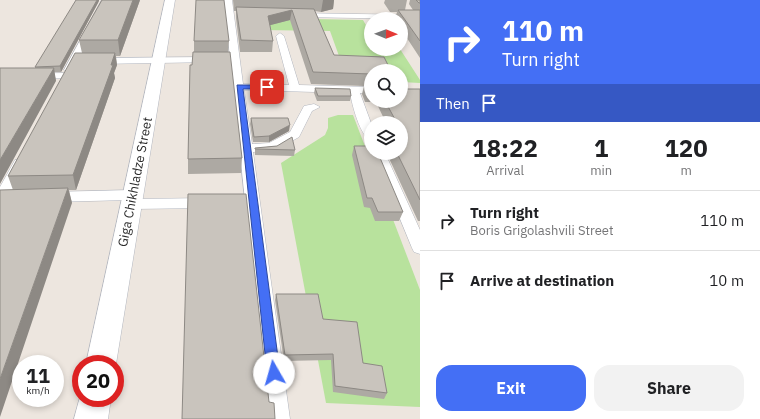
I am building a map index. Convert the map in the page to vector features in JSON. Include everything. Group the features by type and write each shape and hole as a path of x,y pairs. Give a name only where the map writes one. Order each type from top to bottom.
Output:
{"street":[{"name":"Giga Chikhladze Street","path":"103,355 170,0"},
{"path":"91,419 93,407"}],"lane":[{"path":"59,90 66,76 82,61 106,0"},
{"path":"228,0 234,14 228,60 239,87 246,148 245,203 279,419"},
{"path":"404,6 417,17"},
{"path":"286,15 417,17"},
{"path":"280,36 295,88"},
{"path":"82,61 228,60"},
{"path":"0,77 66,76"},
{"path":"239,87 364,90"},
{"path":"354,89 364,120"},
{"path":"246,148 272,147 295,134 308,108 314,107"},
{"path":"1,199 26,151"},
{"path":"382,160 420,248"},
{"path":"1,199 17,197"},
{"path":"32,197 222,203"}],"green space":[{"path":"261,18 363,20 364,56 405,56 420,80 420,83 408,82 408,64 364,64 364,74 348,81 330,31 262,30"},
{"path":"338,115 353,115 364,144 364,160 370,160 420,290 420,407 326,403 281,163 325,135 328,128 328,118"}],"building":[{"path":"76,0 97,0 60,66 35,67"},
{"path":"102,0 133,0 118,40 79,40"},
{"path":"196,0 224,0 229,41 194,41"},
{"path":"236,7 314,9 334,55 384,57 388,64 364,64 364,74 313,72 292,10 268,16 273,41 241,40"},
{"path":"398,10 420,10 420,41 408,24 408,12 399,12"},
{"path":"193,52 230,52 242,158 188,159 190,65 192,65"},
{"path":"75,53 115,53 111,65 113,65 73,175 8,176"},
{"path":"0,68 54,68 0,160"},
{"path":"315,88 350,89 351,96 318,96"},
{"path":"408,89 420,89 420,200 400,160 408,160 408,116 393,116 389,108 408,108"},
{"path":"251,118 288,118 290,125 269,136 254,137"},
{"path":"292,137 295,150 255,149 277,146"},
{"path":"354,146 364,146 364,160 381,160 403,212 378,212 372,198 367,198"},
{"path":"68,188 0,379 0,190"},
{"path":"188,194 246,194 269,402 274,403 275,419 182,419"},
{"path":"276,294 318,294 323,319 357,322 363,363 382,366 387,393 335,386 333,354 285,355"}],"route":[{"path":"267,87 239,87 274,373"}]}
